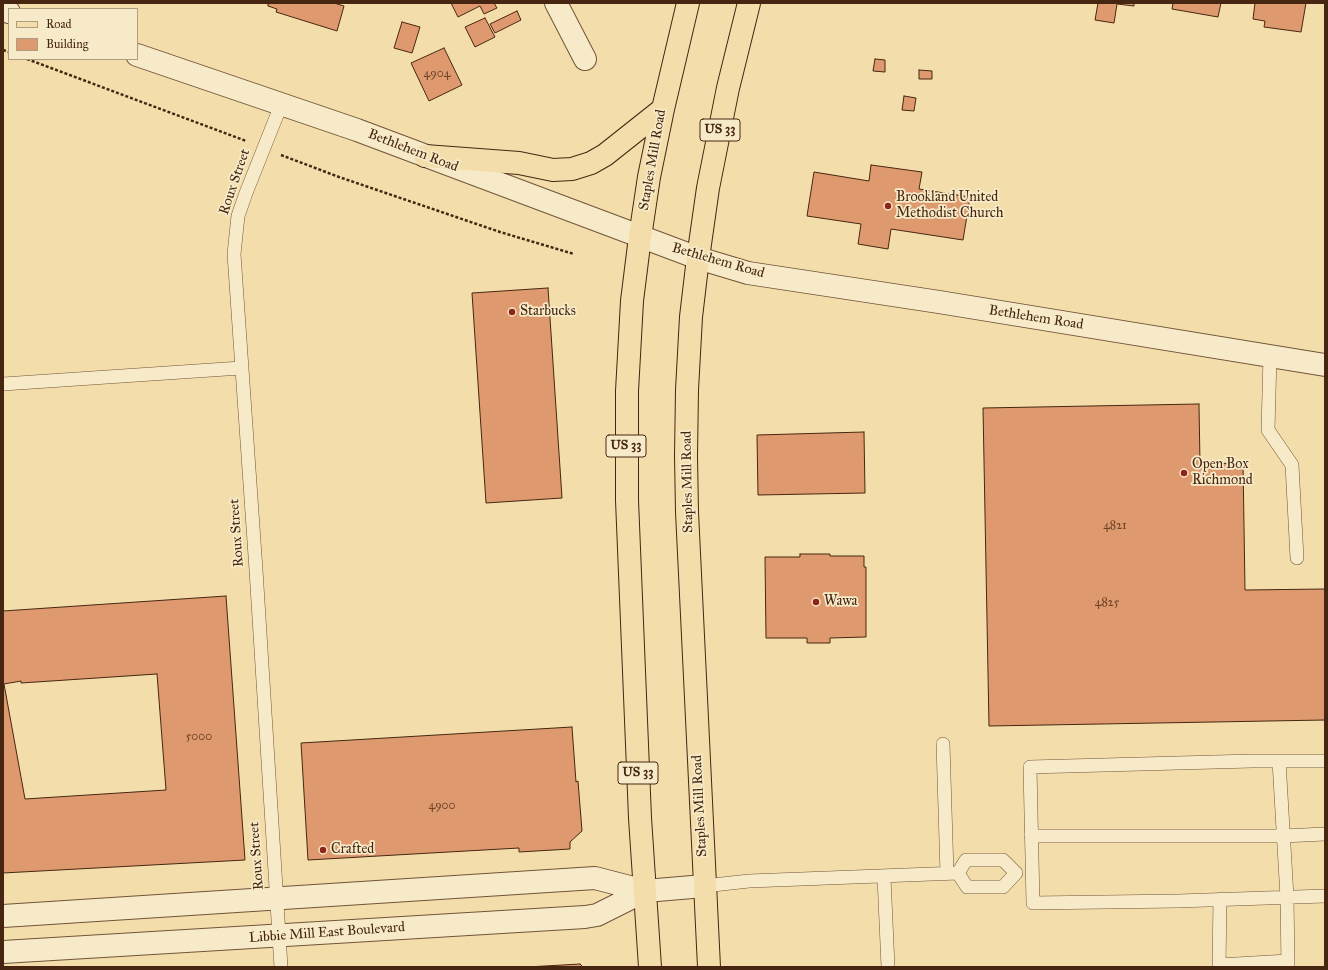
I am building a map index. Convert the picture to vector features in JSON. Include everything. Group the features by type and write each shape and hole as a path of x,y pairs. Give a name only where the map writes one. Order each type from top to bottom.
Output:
{"main road":[{"name":"Staples Mill Road","path":"650,967 640,818 627,505 626,435 629,350 632,301 649,177 663,109 688,3"},
{"name":"Staples Mill Road","path":"709,967 687,512 687,390 691,317 708,188 728,88 750,3"},
{"path":"425,156 519,163 553,170 572,169 591,163 605,155 663,109"}],"street":[{"path":"556,3 585,59"},
{"name":"Bethlehem Road","path":"138,55 357,130 640,237 698,258 748,273 939,302 1325,365"},
{"name":"Libbie Mill East Boulevard","path":"3,916 594,878 645,892"},
{"name":"Libbie Mill East Boulevard","path":"3,952 278,937 585,917 597,915 645,892 704,886"}],"lane":[{"name":"Roux Street","path":"281,105 240,210 235,235 234,254 281,967"},
{"path":"1270,356 1268,430 1292,464 1297,558"},
{"path":"3,384 241,368"},
{"path":"943,744 953,874 967,887 1003,887 1016,872"},
{"path":"1220,899 1219,966 1288,964 1287,897 1280,761"},
{"path":"1325,761 1030,767 1033,903 1325,896"},
{"path":"1031,836 1283,836 1325,834"},
{"path":"704,886 749,881 953,874 966,860 1003,860 1016,872 1032,872"},
{"path":"884,877 888,967"}],"path":[{"path":"30,60 339,177 500,232 574,254"}],"building":[{"path":"266,3 334,3 344,6 337,31 276,12 277,9 268,6"},
{"path":"451,3 494,3 497,8 484,14 480,6 458,17"},
{"path":"1098,3 1134,3 1134,6 1117,4 1114,23 1095,20"},
{"path":"1173,3 1221,3 1218,17 1172,9"},
{"path":"1255,3 1306,3 1301,32 1264,27 1265,21 1253,19"},
{"path":"517,11 521,20 495,33 490,24"},
{"path":"485,18 495,37 475,47 465,27"},
{"path":"402,22 420,27 412,53 394,48"},
{"path":"444,48 462,85 429,101 411,63"},
{"path":"875,59 885,60 885,72 873,71"},
{"path":"919,70 932,71 932,79 919,79"},
{"path":"904,96 916,98 914,111 902,110"},
{"name":"Brookland United Methodist Church","path":"871,165 922,172 919,189 970,197 963,240 891,229 888,249 858,244 861,224 807,216 814,172 869,181"},
{"path":"548,288 562,498 486,503 472,293"},
{"path":"1199,404 1200,464 1243,463 1245,590 1325,589 1325,720 989,726 983,408"},
{"path":"864,432 865,493 758,495 757,435"},
{"name":"Wawa","path":"800,554 864,556 864,567 866,567 866,637 830,638 830,643 807,643 807,638 766,638 765,557 800,557"},
{"path":"226,596 245,860 3,873 3,611","holes":["157,674 166,790 25,799 4,684 21,681 21,683"]},
{"path":"572,727 576,782 578,781 582,831 570,842 570,849 519,852 519,848 308,860 301,743"},
{"path":"580,964 583,967 527,967"}],"place":[{"name":"Brookland United Methodist Church","path":"888,206"},
{"name":"Starbucks","path":"512,312"},
{"name":"Open Box Richmond","path":"1184,473"},
{"name":"Wawa","path":"816,602"},
{"name":"Crafted","path":"323,850"}]}
